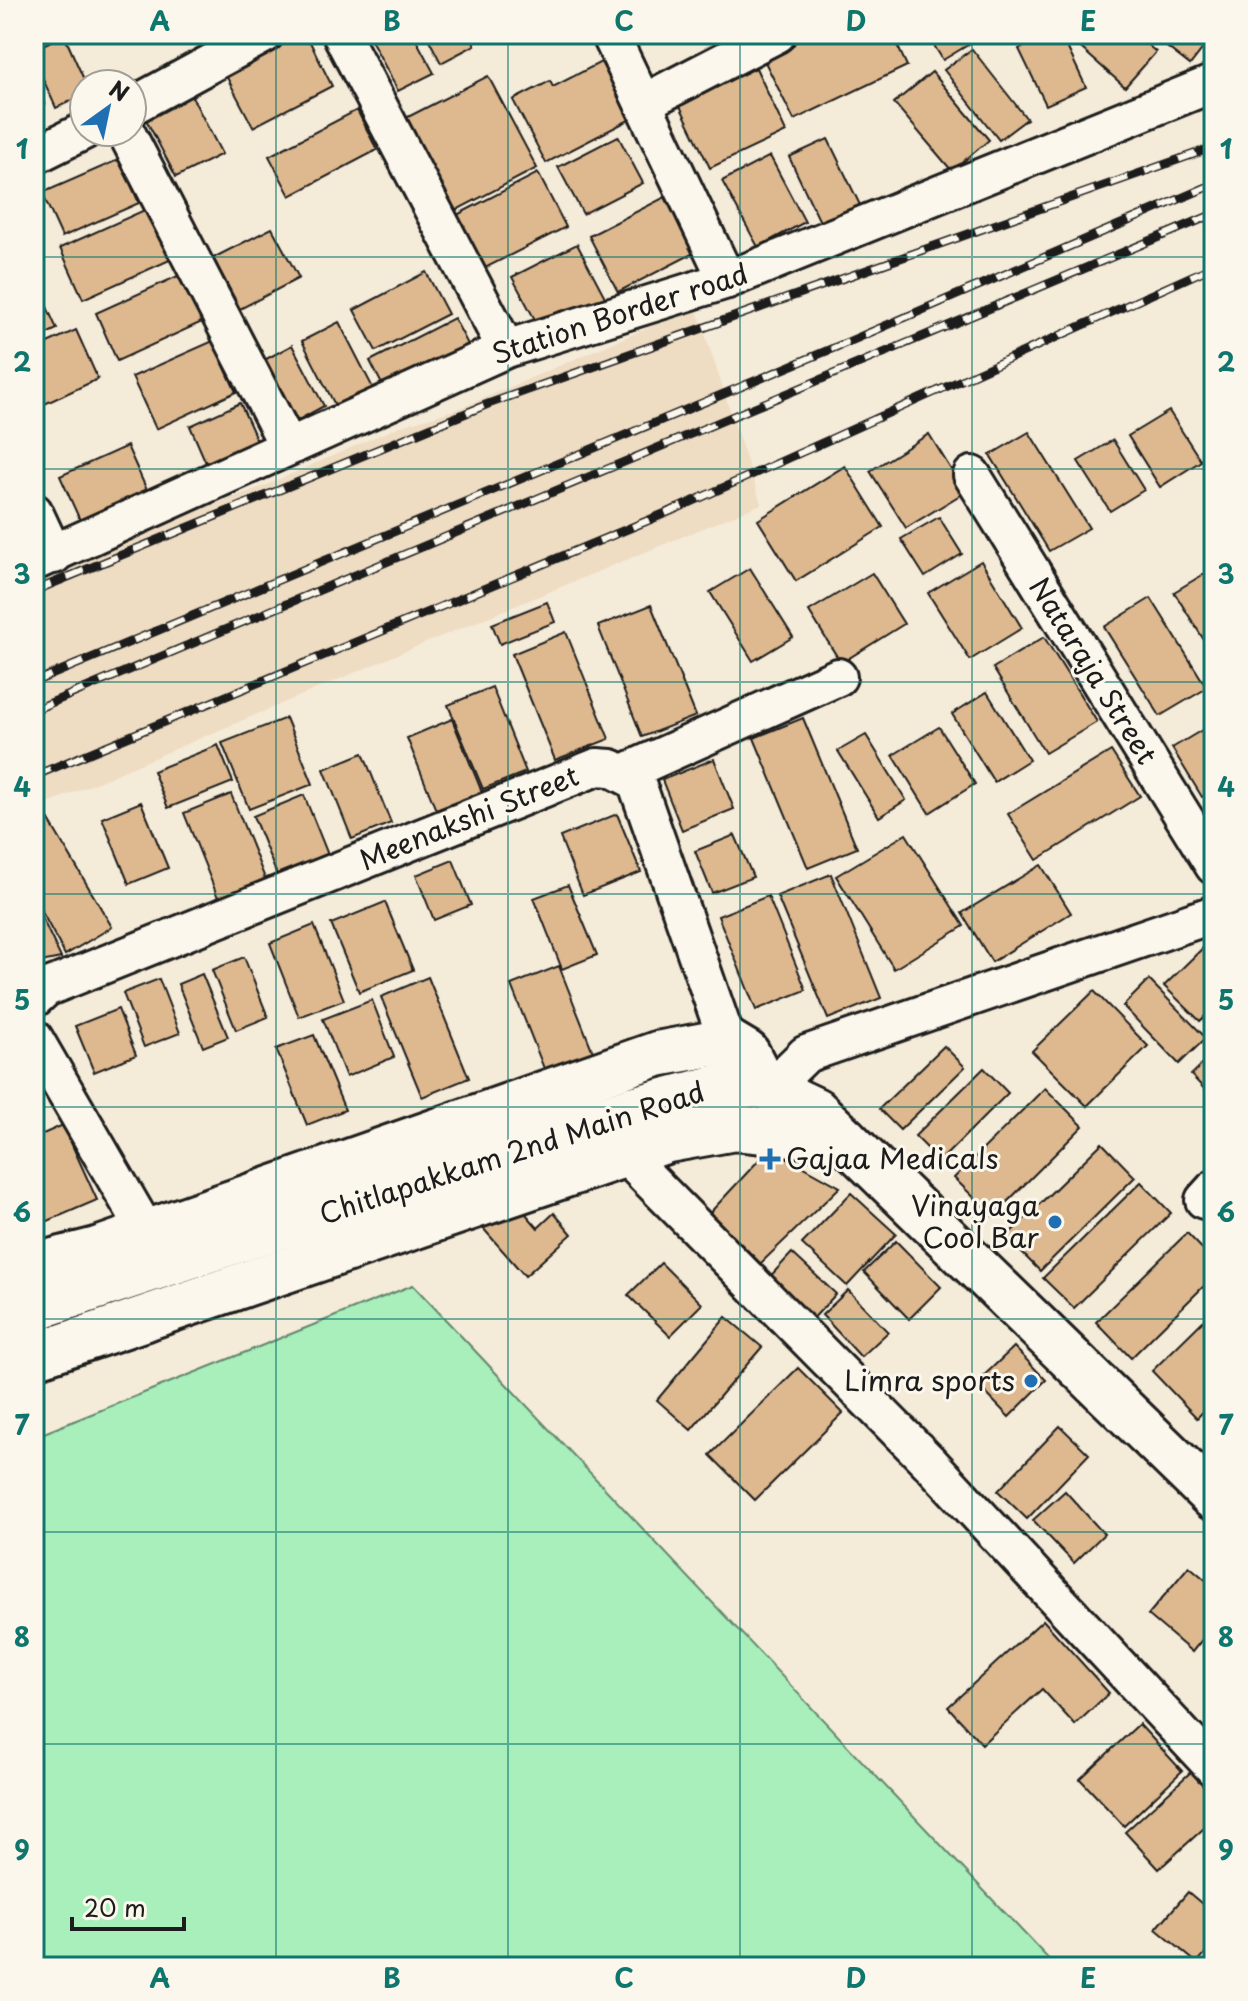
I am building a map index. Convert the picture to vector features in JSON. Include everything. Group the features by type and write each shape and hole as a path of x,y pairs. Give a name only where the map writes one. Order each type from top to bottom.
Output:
{"street":[{"path":"148,97 265,34"},
{"path":"341,34 506,349"},
{"path":"610,34 727,280"},
{"path":"643,103 777,34"},
{"name":"Station Border road","path":"44,559 506,349 727,280 1214,83"},
{"path":"34,156 68,139"},
{"path":"134,148 288,446"},
{"name":"Nataraja Street","path":"972,475 1214,866"},
{"path":"34,512 44,559"},
{"path":"624,773 838,677"},
{"name":"Meenakshi Street","path":"38,985 597,767 624,773"},
{"path":"624,773 636,781 727,1041 747,1053 767,1087 806,1054 1214,914"},
{"path":"34,1038 147,1233"},
{"path":"34,1266 147,1233 657,1054 727,1041"},
{"name":"Chitlapakkam 2nd Main Road","path":"34,1308 636,1108 726,1085 767,1087 815,1110 1214,1498"},
{"path":"34,1356 668,1140 735,1128 845,1139"},
{"path":"624,1154 931,1464 1214,1768"}],"shaded area":[{"path":"696,307 761,504 34,809 34,574 170,519 262,487 398,427 461,408"}],"green space":[{"path":"413,1285 1056,1967 34,1967 34,1437"}],"building":[{"path":"288,34 306,34 332,86 253,127 222,68"},
{"path":"368,34 413,34 434,73 398,91"},
{"path":"426,34 470,34 475,45 441,63"},
{"path":"803,34 892,34 907,66 794,120 761,54"},
{"path":"927,34 986,34 943,60"},
{"path":"1048,34 1061,34 1086,87 1046,105 1019,49"},
{"path":"1065,34 1135,34 1156,52 1125,87"},
{"path":"1150,34 1214,34 1190,65"},
{"path":"64,35 79,68 68,68 68,102 56,108 34,59 34,49"},
{"path":"972,49 1027,119 999,140 944,70"},
{"path":"601,62 631,119 546,163 513,100 550,81 553,87"},
{"path":"756,68 786,132 710,168 679,104"},
{"path":"932,72 989,140 952,171 894,103"},
{"path":"488,76 537,168 451,213 402,120"},
{"path":"34,81 45,104 34,109"},
{"path":"188,89 222,154 176,177 148,123 148,109"},
{"path":"357,110 377,150 290,196 269,156"},
{"path":"618,136 643,183 583,214 558,167"},
{"path":"828,139 860,205 821,224 789,157"},
{"path":"770,156 805,222 758,247 722,181"},
{"path":"120,159 139,203 62,237 42,193"},
{"path":"538,173 566,227 481,270 453,217"},
{"path":"665,197 694,253 618,292 589,236"},
{"path":"149,208 172,259 83,299 60,248"},
{"path":"272,228 299,278 240,309 213,258"},
{"path":"34,244 45,268 34,273"},
{"path":"577,244 606,299 542,333 512,277"},
{"path":"426,272 448,314 376,351 354,310"},
{"path":"180,275 202,322 117,361 96,313"},
{"path":"37,285 57,329 34,340 34,286"},
{"path":"454,318 472,352 388,396 370,361"},
{"path":"339,322 373,388 336,407 302,341"},
{"path":"76,330 98,379 34,409 34,349"},
{"path":"213,341 236,392 156,429 132,377"},
{"path":"292,345 324,406 289,425 257,364"},
{"path":"240,403 264,456 213,479 190,426"},
{"path":"1169,411 1201,461 1160,487 1128,436"},
{"path":"1029,432 1089,528 1049,551 990,455"},
{"path":"929,434 965,492 906,528 870,471"},
{"path":"1113,440 1144,490 1110,511 1078,461"},
{"path":"127,446 155,508 88,538 60,476"},
{"path":"845,466 883,527 796,581 758,520"},
{"path":"939,517 962,554 925,577 901,539"},
{"path":"981,561 1022,628 970,660 928,593"},
{"path":"750,568 793,637 753,661 710,592"},
{"path":"1209,571 1214,578 1214,656 1174,592"},
{"path":"872,573 904,624 841,663 809,611"},
{"path":"1151,598 1207,688 1160,716 1104,627"},
{"path":"547,602 555,622 500,644 492,624"},
{"path":"651,605 696,716 642,737 598,626"},
{"path":"566,632 609,739 555,760 512,654"},
{"path":"1044,637 1097,722 1045,753 993,668"},
{"path":"492,687 526,772 483,789 448,705"},
{"path":"987,692 1029,760 994,782 952,714"},
{"path":"286,718 313,784 249,809 222,743"},
{"path":"803,718 857,848 808,868 754,738"},
{"path":"452,719 482,792 436,810 407,738"},
{"path":"939,727 975,784 929,813 893,755"},
{"path":"1202,730 1214,750 1214,790 1202,797 1172,748"},
{"path":"866,735 906,800 879,817 838,751"},
{"path":"218,745 233,782 168,808 153,771"},
{"path":"1111,751 1140,796 1037,860 1008,814"},
{"path":"363,753 391,823 352,839 324,769"},
{"path":"714,759 734,809 682,830 662,780"},
{"path":"231,794 266,881 219,900 184,813"},
{"path":"304,795 328,855 277,875 253,816"},
{"path":"141,802 168,868 129,884 102,818"},
{"path":"44,812 112,927 65,955 34,897 34,818"},
{"path":"617,814 641,872 583,895 560,837"},
{"path":"906,834 964,926 894,969 836,876"},
{"path":"735,835 753,877 712,893 695,851"},
{"path":"453,860 471,905 434,920 416,875"},
{"path":"1041,865 1071,913 992,962 962,913"},
{"path":"831,874 881,998 828,1019 777,896"},
{"path":"568,885 597,955 562,969 534,898"},
{"path":"768,896 806,990 756,1010 718,916"},
{"path":"385,902 413,970 359,992 331,924"},
{"path":"35,903 61,958 41,962 34,951"},
{"path":"314,925 344,1000 299,1017 270,943"},
{"path":"1214,937 1214,1007 1200,1021 1164,986"},
{"path":"244,957 268,1017 236,1030 212,970"},
{"path":"559,966 593,1052 545,1071 511,985"},
{"path":"202,974 228,1037 203,1047 178,984"},
{"path":"428,977 469,1078 422,1097 381,997"},
{"path":"159,979 180,1033 144,1047 123,993"},
{"path":"1149,980 1206,1038 1179,1064 1123,1006"},
{"path":"1094,991 1148,1046 1087,1106 1032,1051"},
{"path":"372,1000 394,1057 346,1077 323,1019"},
{"path":"118,1009 136,1055 94,1072 75,1026"},
{"path":"314,1035 345,1110 307,1125 276,1049"},
{"path":"944,1046 965,1067 900,1130 879,1109"},
{"path":"1214,1053 1214,1099 1191,1075"},
{"path":"984,1068 1008,1093 940,1161 915,1136"},
{"path":"1045,1088 1083,1126 993,1216 954,1178"},
{"path":"63,1125 97,1200 34,1227 34,1138"},
{"path":"1102,1143 1135,1177 1040,1271 1006,1237"},
{"path":"770,1148 840,1187 759,1265 706,1217"},
{"path":"1141,1182 1171,1213 1074,1308 1043,1278"},
{"path":"851,1193 896,1234 847,1286 802,1244"},
{"path":"513,1199 538,1228 554,1213 572,1234 525,1276 482,1227"},
{"path":"1187,1233 1214,1261 1214,1276 1131,1358 1096,1322"},
{"path":"896,1241 941,1287 909,1319 864,1272"},
{"path":"792,1253 836,1294 807,1325 763,1284"},
{"path":"661,1263 702,1304 670,1336 628,1295"},
{"path":"848,1290 888,1332 861,1357 822,1315"},
{"path":"1212,1312 1214,1400 1197,1418 1152,1371"},
{"path":"726,1317 762,1347 691,1430 657,1400"},
{"path":"1014,1347 1046,1380 1009,1417 976,1383"},
{"path":"798,1368 843,1413 755,1500 710,1455"},
{"path":"1060,1426 1089,1454 1027,1519 998,1491"},
{"path":"1065,1491 1104,1534 1074,1563 1033,1520"},
{"path":"1189,1566 1214,1587 1214,1625 1192,1652 1148,1615"},
{"path":"1043,1620 1109,1693 1075,1725 1042,1689 982,1744 948,1707"},
{"path":"1139,1724 1182,1771 1124,1826 1080,1779"},
{"path":"1193,1770 1214,1792 1214,1819 1159,1869 1125,1832"},
{"path":"1188,1892 1214,1914 1214,1943 1197,1963 1156,1929"}],"railway":[{"path":"34,591 488,404 1214,147"},
{"path":"34,682 848,342 1214,184"},
{"path":"34,710 1214,214"},
{"path":"34,776 678,508 1214,266"}],"place":[{"name":"Gajaa Medicals","path":"770,1159"},
{"name":"Vinayaga Cool Bar","path":"1055,1222"},
{"name":"Limra sports","path":"1031,1381"}]}
